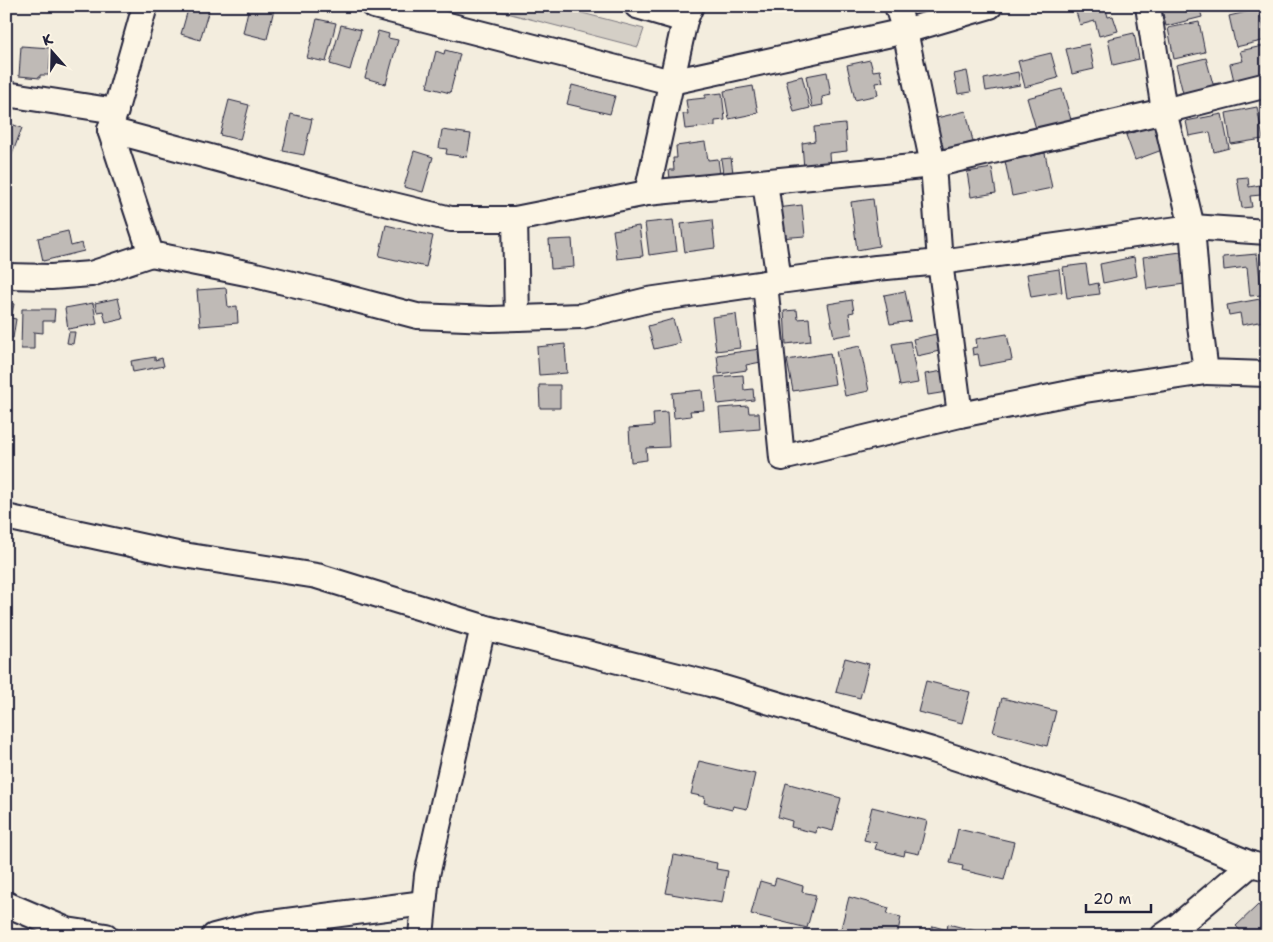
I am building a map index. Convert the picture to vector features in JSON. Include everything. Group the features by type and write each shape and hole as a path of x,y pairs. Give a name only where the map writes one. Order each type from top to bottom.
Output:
{"street":[{"path":"145,6 113,121 150,254"},
{"path":"374,6 671,82 904,31 990,6"},
{"path":"637,6 688,13 647,193"},
{"path":"897,6 933,165 940,262 960,415"},
{"path":"1148,6 1164,111 1192,227 1200,326 1206,372"},
{"path":"6,94 113,121 348,194 451,219 515,219 647,193 933,165 1267,85"},
{"path":"765,182 782,458 960,415 1085,390 1206,372 1267,374"},
{"path":"515,219 517,318"},
{"path":"6,276 51,277 91,274 150,254 251,274 417,316 490,319 582,316 648,300 1192,227 1267,232"},
{"path":"6,517 178,554 317,576 483,627 710,684 932,750 1135,816 1259,866"},
{"path":"420,936 427,875 483,627"},
{"path":"1163,936 1259,866"},
{"path":"214,936 256,925 424,903"},
{"path":"6,904 67,930 106,936"}],"shaded area":[{"path":"480,6 555,6 644,29 638,47"}],"building":[{"path":"189,6 210,6 200,40 181,34"},
{"path":"249,6 268,6 267,8 274,9 267,39 243,33"},
{"path":"1096,6 1105,6 1108,17 1113,16 1118,31 1099,36 1095,21 1080,25 1076,12"},
{"path":"1161,6 1199,6 1202,17 1166,26"},
{"path":"1259,9 1266,40 1236,47 1229,16"},
{"path":"317,19 336,23 326,62 307,58"},
{"path":"1199,22 1205,52 1174,59 1168,28"},
{"path":"341,25 361,30 350,70 330,64"},
{"path":"378,31 389,34 388,38 398,40 386,84 365,78"},
{"path":"1134,33 1139,59 1113,65 1108,39"},
{"path":"6,40 9,40 6,75"},
{"path":"1089,44 1094,69 1072,74 1066,49"},
{"path":"1267,45 1267,77 1235,85 1230,64 1243,61 1240,51"},
{"path":"21,46 51,48 49,75 40,75 40,78 19,76"},
{"path":"445,50 460,54 450,93 427,87 436,51 444,54"},
{"path":"1051,53 1058,78 1025,87 1018,61"},
{"path":"1206,58 1213,84 1219,83 1221,89 1209,92 1208,87 1183,93 1176,65"},
{"path":"870,60 873,71 880,70 883,82 876,83 878,95 855,100 847,65"},
{"path":"967,71 971,92 958,94 954,74"},
{"path":"827,72 831,95 822,97 823,105 812,107 806,76"},
{"path":"1018,72 1020,85 986,91 984,79"},
{"path":"802,76 810,108 794,112 786,80"},
{"path":"572,85 615,96 610,114 567,104"},
{"path":"753,86 758,113 729,119 724,91"},
{"path":"1062,89 1072,123 1037,132 1027,98"},
{"path":"722,93 725,120 715,121 715,126 685,129 683,114 688,114 686,100 705,98 705,95"},
{"path":"229,100 249,105 240,140 220,135"},
{"path":"1257,107 1263,139 1231,144 1226,113"},
{"path":"966,111 974,146 936,155 928,120"},
{"path":"291,114 312,119 304,155 283,151"},
{"path":"1222,114 1229,148 1214,152 1210,132 1189,136 1186,121"},
{"path":"6,122 22,128 11,157 6,155"},
{"path":"845,124 847,151 829,153 830,166 804,169 802,143 815,141 814,127"},
{"path":"1153,125 1162,150 1135,160 1126,135"},
{"path":"442,130 471,134 467,157 446,154 447,149 439,148"},
{"path":"705,142 708,160 718,159 721,181 671,188 669,170 674,170 673,158 677,158 676,146"},
{"path":"414,151 433,157 423,192 404,187"},
{"path":"1045,153 1052,188 1012,196 1005,161"},
{"path":"731,158 734,180 724,181 721,159"},
{"path":"992,168 996,193 971,197 967,172"},
{"path":"1248,177 1249,187 1260,185 1261,195 1250,196 1252,207 1242,208 1237,178"},
{"path":"873,199 879,246 857,250 851,202"},
{"path":"802,205 805,236 780,238 777,208"},
{"path":"673,220 677,251 649,255 645,223"},
{"path":"712,220 715,248 685,252 681,224"},
{"path":"386,225 433,236 426,267 379,256"},
{"path":"639,226 643,256 617,259 613,230"},
{"path":"68,231 71,246 82,243 84,251 43,261 38,238"},
{"path":"572,239 574,267 551,269 549,240"},
{"path":"1181,252 1185,284 1147,289 1143,257"},
{"path":"1257,254 1262,295 1250,296 1247,267 1224,270 1223,257"},
{"path":"1134,257 1137,276 1103,283 1100,264"},
{"path":"1263,260 1267,260 1267,297 1264,297"},
{"path":"1086,264 1089,285 1098,283 1100,294 1067,298 1063,267"},
{"path":"1059,269 1062,292 1031,297 1027,274"},
{"path":"226,288 228,307 237,306 238,323 200,326 197,290"},
{"path":"905,291 911,321 890,324 884,295"},
{"path":"118,298 123,319 106,323 103,311 97,312 95,303"},
{"path":"1260,299 1264,321 1242,325 1240,313 1229,315 1227,305"},
{"path":"852,300 854,312 849,313 852,334 834,337 828,304"},
{"path":"6,302 14,304 11,318 16,319 13,338 6,337"},
{"path":"93,303 97,324 68,329 65,308"},
{"path":"22,309 55,309 54,321 43,321 43,333 34,332 34,349 21,349"},
{"path":"797,310 798,319 809,318 811,341 786,344 784,311"},
{"path":"736,314 740,348 716,351 712,317"},
{"path":"673,319 680,343 654,349 648,326"},
{"path":"69,332 75,332 73,344 67,343"},
{"path":"941,333 944,350 917,356 913,339"},
{"path":"1007,334 1012,360 980,366 978,354 973,355 972,348 977,347 976,339"},
{"path":"910,341 918,383 900,386 892,344"},
{"path":"565,344 567,373 539,375 537,347"},
{"path":"860,346 869,391 845,396 836,351"},
{"path":"760,349 761,362 746,365 747,370 719,374 717,355"},
{"path":"830,353 835,384 793,391 787,360"},
{"path":"155,357 155,360 162,358 164,366 133,372 131,361"},
{"path":"949,370 953,391 928,395 925,374"},
{"path":"743,375 744,390 753,389 754,400 718,404 715,377"},
{"path":"539,385 560,385 560,408 540,408"},
{"path":"702,390 704,410 690,411 691,416 674,418 672,393"},
{"path":"748,406 749,413 759,413 760,429 721,432 719,408"},
{"path":"667,412 669,447 646,448 647,460 631,462 629,428 654,426 653,413"},
{"path":"845,658 869,664 860,698 836,692"},
{"path":"926,681 970,692 962,723 918,712"},
{"path":"1002,698 1056,711 1047,746 993,732"},
{"path":"699,761 755,774 747,809 733,806 732,810 704,803 705,797 691,794"},
{"path":"786,783 841,798 833,831 817,827 816,833 791,827 792,821 778,817"},
{"path":"872,807 927,821 919,854 905,851 904,856 875,849 877,843 864,840"},
{"path":"958,829 1014,842 1004,880 962,870 963,866 950,863"},
{"path":"674,855 717,863 716,869 728,871 722,903 666,893"},
{"path":"776,878 803,886 802,892 816,895 807,928 751,914 760,881 774,885"},
{"path":"849,897 889,908 887,914 901,917 897,936 839,936"},
{"path":"1258,905 1267,914 1267,936 1245,936 1236,926"},
{"path":"948,924 976,931 974,936 931,936 933,926 947,930"}]}
